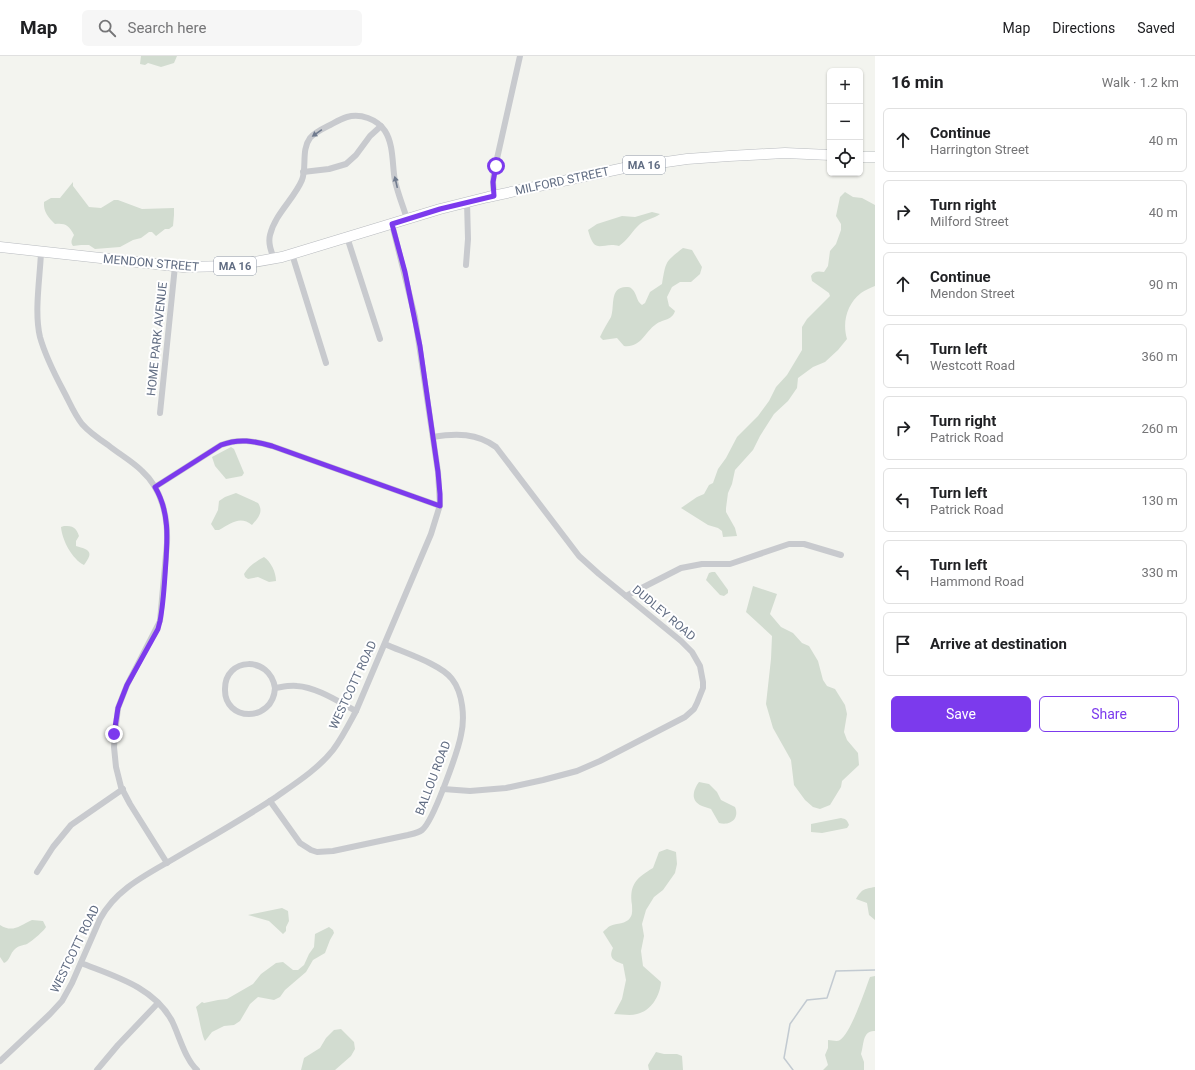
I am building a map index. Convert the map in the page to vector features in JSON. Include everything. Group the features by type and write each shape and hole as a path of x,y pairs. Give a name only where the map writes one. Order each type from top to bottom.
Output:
{"main road":[{"name":"MILFORD STREET","path":"464,203 624,168 687,159 768,154 827,156"},
{"path":"863,157 875,157"},
{"name":"MENDON STREET","path":"0,247 175,266 208,268 232,266 274,259 464,203"}],"street":[{"path":"494,196 494,172 520,56"},
{"path":"274,259 269,242 271,231 302,178 305,149 308,142 310,138 322,129 342,118 363,116 381,126 390,142 395,181 407,219"},
{"path":"303,172 329,169 346,164 356,155 370,136 381,126"},
{"path":"464,203 468,239 466,265"},
{"name":"WESTCOTT ROAD","path":"0,1061 62,1001 100,919 117,895 135,882 289,788 321,762 333,750 356,711 431,534 440,506 440,494 433,437 415,317 392,224"},
{"path":"347,237 380,339"},
{"path":"41,252 38,320 40,336 57,379 81,423 95,436 142,470 155,487 160,497 165,514 168,531 162,611 158,629 127,685 118,708 114,734 114,747 116,768 123,789 130,804 167,863"},
{"path":"292,254 326,363"},
{"name":"HOME PARK AVENUE","path":"160,413 175,266"},
{"name":"DUDLEY ROAD","path":"433,437 450,434 469,435 485,440 496,447 576,552 589,566 688,648 698,660 702,671 702,688 697,703 690,713 674,724 594,764 577,771 506,788 470,791 443,789"},
{"path":"155,487 221,445 229,442 245,440 272,446 440,506"},
{"path":"626,596 681,568 702,564 730,564 790,544 804,544 841,555"},
{"name":"BALLOU ROAD","path":"270,801 304,846 317,852 329,852 408,836 422,830 426,826 435,811 462,734 463,713 458,690 452,679 443,671 427,662 384,644"},
{"path":"247,664 257,665 266,670 272,678 275,688 273,699 270,704 261,712 250,714 239,712 234,709 227,700 224,688 230,674 238,667 247,664"},
{"path":"275,688 298,686 309,688 356,711"},
{"path":"37,872 53,847 71,824 123,789"},
{"path":"81,962 131,983 150,995 170,1017 190,1060 197,1070"},
{"path":"97,1070 118,1045 158,1003"}],"shaded area":[{"path":"141,56 177,56 174,63 161,67 148,63 145,65 140,64"},
{"path":"73,182 73,186 89,207 101,208 114,200 118,200 142,209 174,208 173,226 169,229 165,229 156,236 152,232 149,232 141,238 133,240 120,247 95,249 89,245 73,246 71,242 74,235 66,225 55,224 44,209 44,202 51,198 60,198"},
{"path":"845,192 853,197 862,198 875,205 875,286 861,293 852,302 847,314 845,326 847,339 825,362 813,367 798,378 797,388 788,401 774,414 753,450 735,470 732,484 728,493 726,512 735,528 737,536 723,537 722,531 718,528 708,525 681,508 704,494 709,485 713,483 718,469 726,458 737,437 758,416 769,401 776,387 787,375 802,350 802,327 807,319 830,296 829,293 812,281 811,276 816,272 824,272 828,266 830,251 836,244 841,230 841,224 836,216 840,197"},
{"path":"652,212 660,214 640,224 619,246 596,246 593,243 588,230 597,224 622,216 635,217"},
{"path":"683,248 692,250 702,267 700,274 691,282 680,282 672,287 667,297 669,306 675,311 672,317 651,328 635,345 624,346 617,338 603,340 600,337 611,317 617,290 626,287 631,288 642,305 645,303 650,292 662,284 667,263"},
{"path":"231,447 234,449 244,473 242,476 226,479 215,466 212,457"},
{"path":"236,493 258,503 260,506 260,512 258,517 252,525 248,522 239,521 231,523 219,530 215,530 211,524 218,510 219,501"},
{"path":"61,527 72,527 77,531 79,536 76,541 76,546 89,552 89,557 84,565 75,558 68,549 63,538"},
{"path":"264,557 273,568 276,581 269,582 258,577 248,579 245,577 244,574 248,569 255,562"},
{"path":"715,572 728,590 728,593 724,596 720,595 706,580 709,573"},
{"path":"753,586 777,594 770,614 781,627 793,633 802,643 809,646 818,661 823,680 827,686 835,689 845,705 847,714 844,732 847,740 858,753 859,765 842,781 841,787 830,805 820,809 813,807 805,800 794,785 791,760 773,728 766,704 772,636 746,612"},
{"path":"699,782 709,784 717,792 721,800 735,807 736,815 733,821 723,824 719,823 711,809 698,804 694,798 694,792"},
{"path":"841,818 848,822 849,825 847,828 822,833 811,832 811,824"},
{"path":"667,849 676,852 677,864 675,873 663,890 654,897 646,910 642,924 644,936 641,951 643,966 661,982 659,992 654,1002 647,1010 631,1015 614,1014 622,999 626,980 623,964 613,959 611,954 613,948 603,932 610,926 624,922 630,918 632,915 631,898 635,883 642,875 653,868 659,852"},
{"path":"875,887 875,920 869,915 867,903 856,899 864,890"},
{"path":"282,908 288,911 289,921 286,931 283,934 269,921 248,915"},
{"path":"32,920 43,921 46,927 29,943 15,949 8,961 4,963 0,957 0,925 12,929"},
{"path":"329,927 334,933 325,953 313,960 306,972 285,990 280,997 274,1000 258,997 250,1004 240,1021 234,1025 224,1026 212,1032 205,1041 196,1007 202,1002 204,1003 227,999 253,984 261,974 276,963 283,962 293,970 298,970 304,965 314,947 315,934"},
{"path":"875,976 875,1031 868,1033 864,1039 861,1054 864,1062 864,1070 823,1070 828,1065 825,1055 828,1048 828,1040 839,1041 844,1036 849,1029 857,1011 870,977"},
{"path":"341,1029 354,1042 355,1049 351,1056 335,1070 301,1070 304,1058 320,1048 326,1038 334,1030"},
{"path":"656,1052 664,1054 677,1054 682,1056 683,1070 649,1070 648,1065"}],"waterway":[{"path":"793,1070 784,1058 790,1024 807,1000 827,998 836,971 875,970"}],"route":[{"path":"114,734 118,708 127,685 158,629 162,611 168,531 160,497 155,487 221,445 238,440 245,440 272,446 440,506 438,472 420,346 405,272 392,224 440,209 494,196 493,182 496,166"}]}
